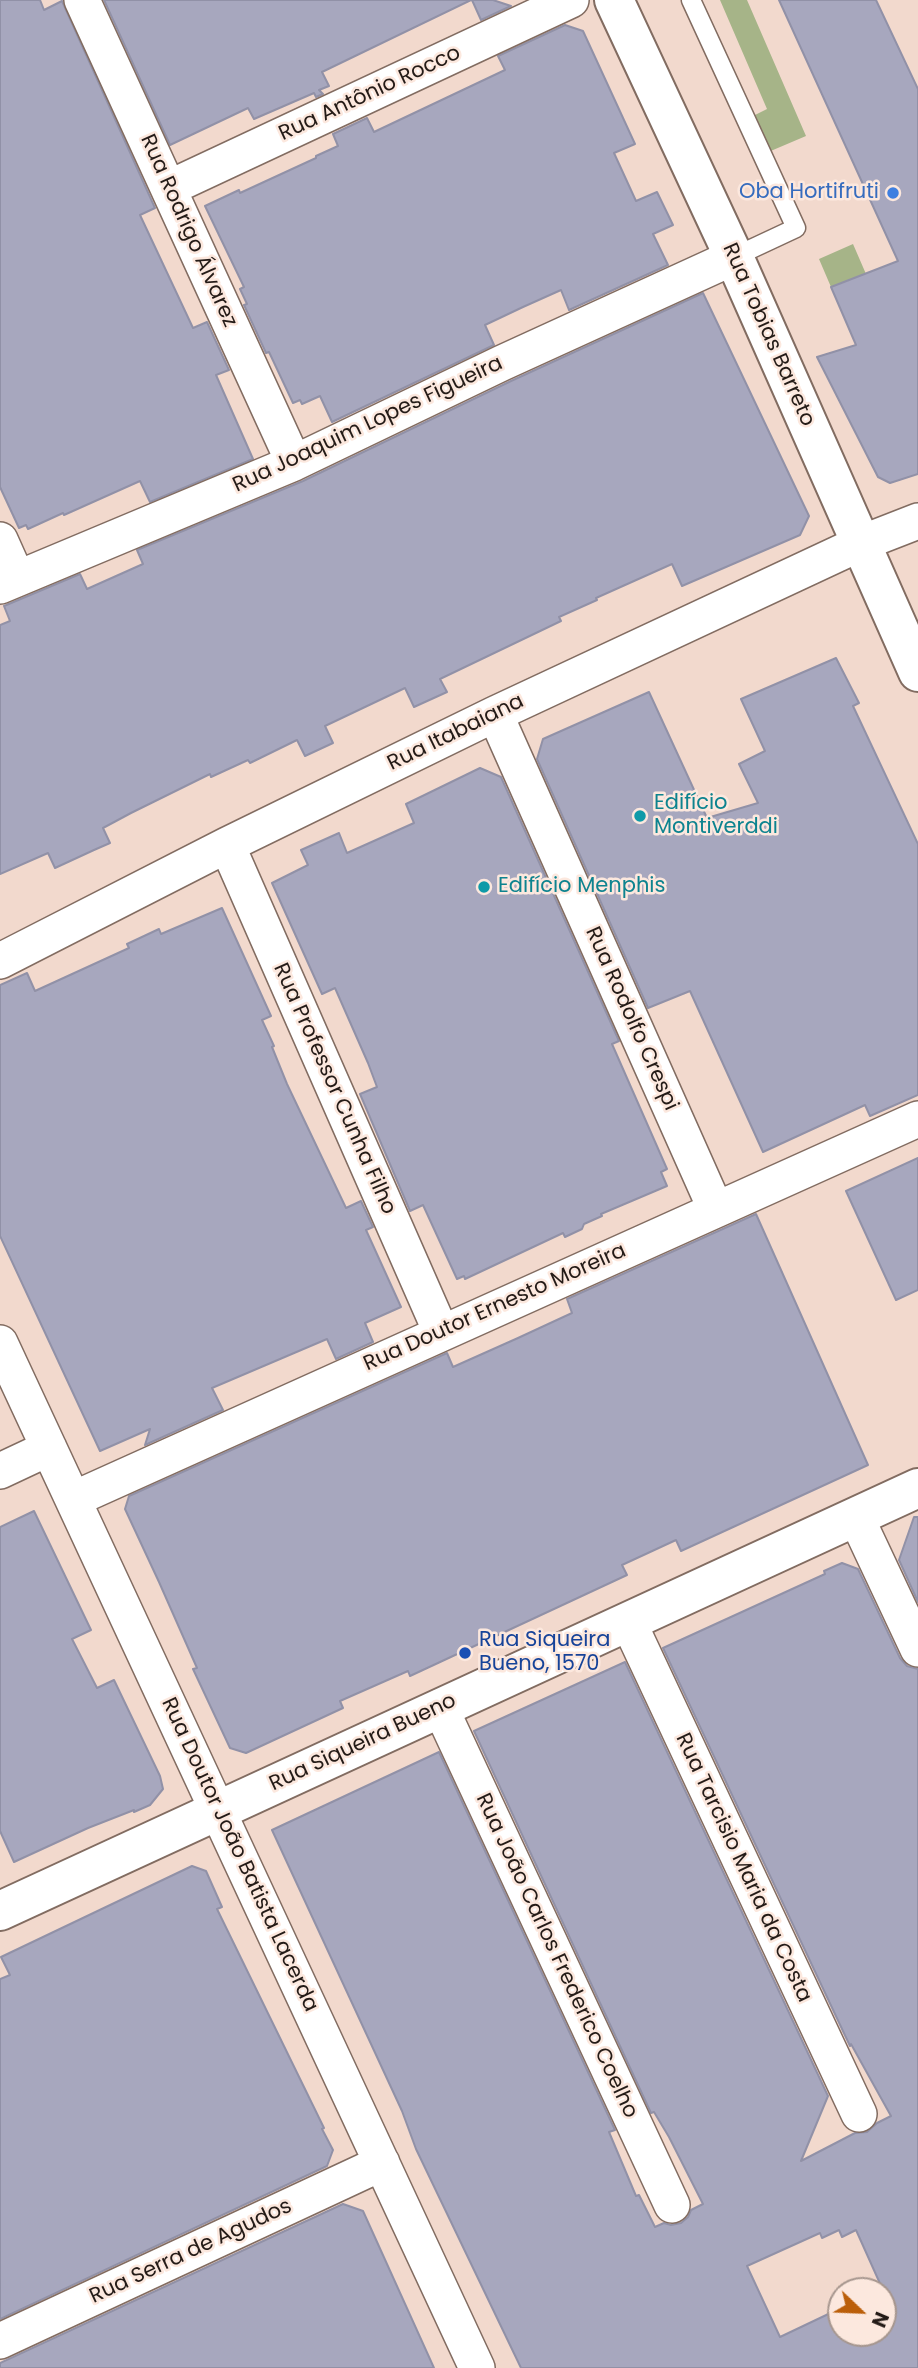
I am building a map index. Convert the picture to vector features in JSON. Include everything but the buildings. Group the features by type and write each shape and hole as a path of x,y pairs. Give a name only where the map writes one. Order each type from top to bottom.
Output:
{"main road":[{"name":"Rua Tobias Barreto","path":"614,0 734,257 918,672"},
{"name":"Rua Siqueira Bueno","path":"0,1911 918,1488"}],"street":[{"name":"Rua Rodrigo Álvarez","path":"82,0 294,463"},
{"name":"Rua Antônio Rocco","path":"169,188 571,0"},
{"name":"Rua Joaquim Lopes Figueira","path":"9,582 294,463 514,357 734,257"},
{"name":"Rua Itabaiana","path":"0,961 227,845 495,714 859,544 918,521"},
{"path":"0,540 9,582"},
{"name":"Rua Rodolfo Crespi","path":"495,714 716,1210"},
{"name":"Rua Professor Cunha Filho","path":"227,845 441,1332"},
{"name":"Rua Doutor Ernesto Moreira","path":"74,1499 918,1119"},
{"name":"Rua Doutor João Batista Lacerda","path":"0,1343 477,2368"},
{"path":"0,1471 49,1448"},
{"path":"856,1517 918,1649"},
{"name":"Rua Tarcisio Maria da Costa","path":"628,1621 859,2115"},
{"name":"Rua João Carlos Frederico Coelho","path":"440,1707 673,2205"},
{"name":"Rua Serra de Agudos","path":"0,2341 382,2163"}],"lane":[{"path":"691,0 796,228 734,257"}],"green space":[{"path":"720,0 747,0 806,136 766,153 751,117 767,109"},
{"path":"853,244 866,274 831,287 819,259"}],"place":[{"name":"Oba Hortifruti","path":"893,193"},
{"name":"Edifício Montiverddi","path":"640,816"},
{"name":"Edifício Menphis","path":"484,887"},
{"name":"Rua Siqueira Bueno, 1570","path":"465,1653"}]}
